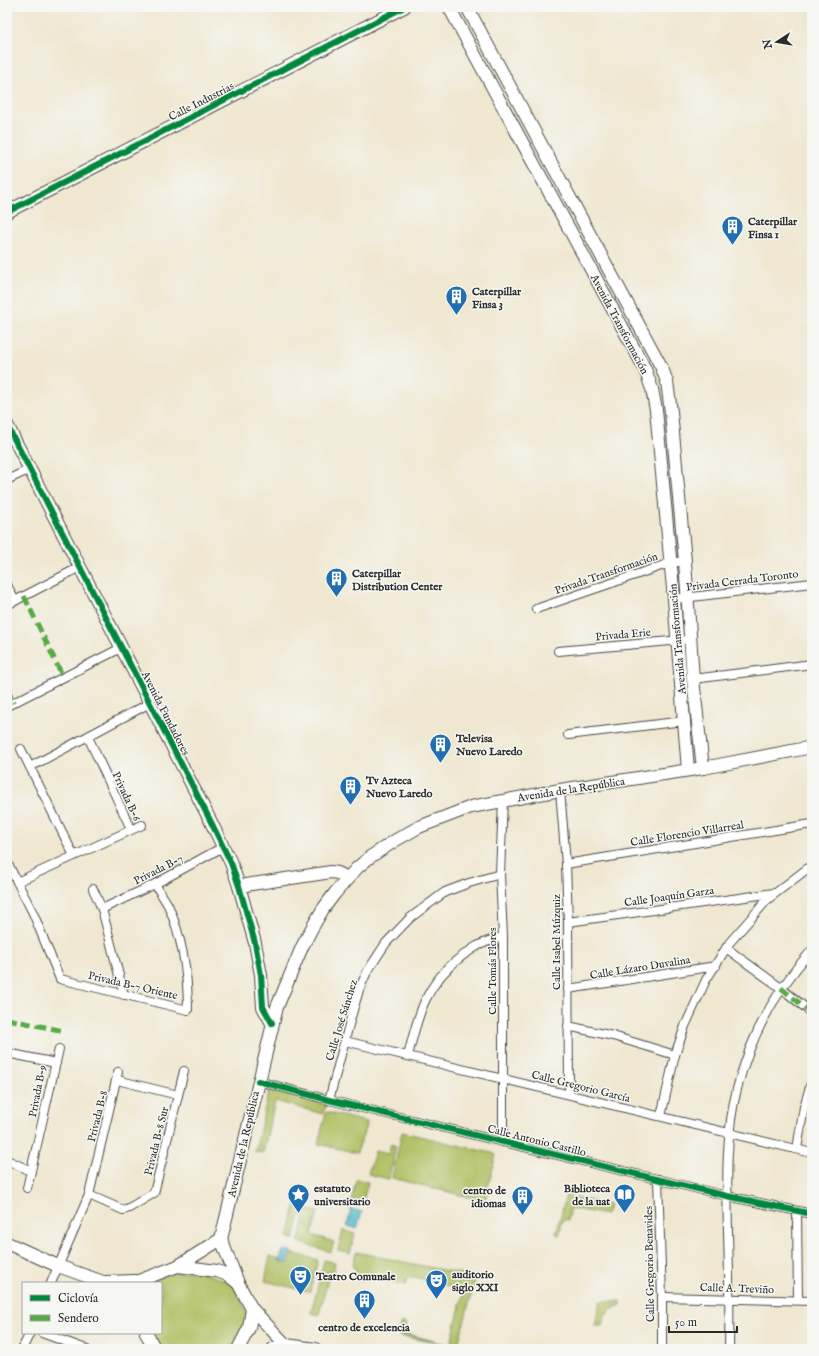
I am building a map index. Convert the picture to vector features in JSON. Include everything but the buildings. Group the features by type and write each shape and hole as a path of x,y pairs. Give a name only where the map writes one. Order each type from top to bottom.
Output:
{"main road":[{"name":"Calle Industrias","path":"7,212 404,7"},
{"name":"Avenida Transformación","path":"449,7 631,342 645,369 652,389 656,410 664,508 674,599 688,770"},
{"name":"Avenida Transformación","path":"469,12 662,368 667,382 685,561 693,679 703,768"},
{"path":"459,24 469,12"},
{"path":"510,119 523,112"},
{"path":"565,221 578,213"},
{"path":"631,342 644,335"},
{"name":"Avenida Fundadores","path":"7,425 223,847 239,886 255,943 264,1007 272,1023"},
{"path":"662,475 677,473"},
{"path":"664,508 680,506"},
{"path":"667,535 682,530"},
{"name":"Avenida de la República","path":"221,1239 272,1023 289,977 302,946 323,909 348,878 370,857 419,827 471,807 560,790 703,768 812,746"},
{"path":"239,886 331,872 338,873 348,878"},
{"path":"134,1282 178,1266 221,1239 238,1283 252,1309 286,1345"},
{"path":"7,1243 58,1266 102,1282"},
{"path":"178,1266 217,1271 228,1275 238,1283"},
{"path":"238,1349 250,1328 252,1309"},
{"path":"147,1334 155,1349"},
{"path":"273,1349 286,1345 315,1349"}],"street":[{"path":"7,480 30,469"},
{"name":"Privada Transformación","path":"536,609 670,563 685,561"},
{"path":"7,585 11,603 80,567"},
{"name":"Privada Cerrada Toronto","path":"674,599 812,583"},
{"name":"Privada Erie","path":"558,651 690,639"},
{"path":"7,706 121,648"},
{"path":"693,679 812,664"},
{"path":"30,767 150,703"},
{"path":"568,735 684,721"},
{"name":"Privada B-6","path":"17,882 131,829 88,737"},
{"path":"21,749 74,856"},
{"name":"Calle Isabel Múzquiz","path":"560,790 566,864 568,922 568,1094"},
{"name":"Calle Tomás Flores","path":"503,1142 503,937 500,874 504,800"},
{"name":"Calle Florencio Villarreal","path":"566,864 812,824"},
{"path":"131,829 142,825"},
{"name":"Privada B-7","path":"102,909 155,884 223,847"},
{"path":"7,862 17,882"},
{"path":"661,1116 675,1056 685,1026 706,980 730,942 774,893 812,865"},
{"name":"Calle José Sánchez","path":"329,1100 359,990 376,957 397,930 410,918 445,892 500,874"},
{"name":"Privada B-7 Oriente","path":"17,882 33,913 60,979 188,1010 187,977 178,935 168,905 155,884"},
{"path":"93,889 102,909 124,994"},
{"name":"Calle Joaquín Garza","path":"568,922 774,893"},
{"path":"408,1056 417,1020 422,1007 440,976 454,962 477,946 503,937"},
{"path":"726,948 781,988 812,1013"},
{"path":"729,1349 730,1299 728,1196 730,1133 736,1091 743,1066 762,1020 781,988 812,950"},
{"name":"Calle Lázaro Duvalina","path":"568,989 716,966"},
{"path":"568,1026 613,1036 675,1056"},
{"name":"Calle Gregorio García","path":"345,1041 812,1153"},
{"path":"56,1063 60,1049"},
{"name":"Privada B-9","path":"7,1053 56,1063 27,1188"},
{"name":"Privada B-8 Sur","path":"89,1195 123,1210 154,1193 184,1070"},
{"name":"Privada B-8","path":"51,1282 89,1195 117,1076 178,1095"},
{"path":"797,1149 804,1107 812,1080"},
{"name":"Calle Antonio Castillo","path":"258,1082 728,1196 812,1214"},
{"path":"7,1160 31,1171"},
{"name":"Calle Gregorio Benavides","path":"658,1179 662,1297 662,1349"},
{"path":"797,1211 798,1300"},
{"name":"Calle A. Treviño","path":"662,1297 812,1301"},
{"path":"22,1349 30,1334"},
{"path":"45,1334 86,1349"}],"green space":[{"path":"269,1090 326,1105 323,1114 275,1101 263,1153 255,1152"},
{"path":"326,1112 367,1122 357,1153 318,1144"},
{"path":"402,1132 496,1154 485,1201 392,1178"},
{"path":"391,1144 396,1146 389,1179 368,1174 375,1151 388,1154"},
{"path":"356,1180 368,1182 362,1205 351,1203"},
{"path":"566,1195 609,1205 606,1215 571,1208 568,1220 563,1219 559,1235 556,1234"},
{"path":"296,1202 305,1204 303,1213 299,1219 294,1239 288,1238"},
{"path":"307,1209 318,1212 312,1235 334,1242 331,1252 298,1242"},
{"path":"343,1230 355,1234 350,1253 338,1250"},
{"path":"356,1252 476,1277 458,1345 451,1343 464,1290 415,1277 407,1278 405,1285 363,1275 362,1280 354,1279 356,1268 352,1267"},
{"path":"292,1253 318,1260 310,1292 265,1281 270,1256 290,1263"},
{"path":"324,1260 335,1263 333,1272 328,1271 328,1274 321,1272"},
{"path":"198,1271 233,1283 249,1318 235,1349 160,1349 151,1334 162,1334 162,1282 138,1282 168,1273"},
{"path":"320,1277 328,1279 319,1315 311,1313"},
{"path":"600,1301 621,1301 621,1305 608,1312 604,1318 602,1326 595,1326"},
{"path":"401,1322 406,1324 404,1333 449,1345 399,1336"}],"water":[{"path":"351,1209 362,1212 357,1229 347,1226"},
{"path":"283,1250 291,1251 288,1263 279,1261"}],"marked path":[{"path":"24,596 63,677"},
{"path":"7,688 14,703"},
{"path":"781,988 812,1013"},
{"path":"7,1019 64,1031"}],"cycle path":[{"path":"7,212 404,7"},
{"path":"7,425 231,863 255,943 261,975 263,1007 272,1023"},
{"path":"258,1081 329,1100 727,1196 812,1214"}],"place":[{"name":"Caterpillar Finsa 1","path":"732,246"},
{"name":"Caterpillar Finsa 3","path":"457,316"},
{"name":"Caterpillar Distribution Center","path":"337,598"},
{"name":"Televisa Nuevo Laredo","path":"440,764"},
{"name":"Tv Azteca Nuevo Laredo","path":"351,806"},
{"name":"estatuto universitario","path":"299,1214"},
{"name":"Biblioteca de la uat","path":"625,1214"},
{"name":"centro de idiomas","path":"522,1216"},
{"name":"Teatro Comunale","path":"300,1296"},
{"name":"auditorio siglo XXI","path":"436,1300"},
{"name":"centro de excelencia","path":"364,1320"}]}
